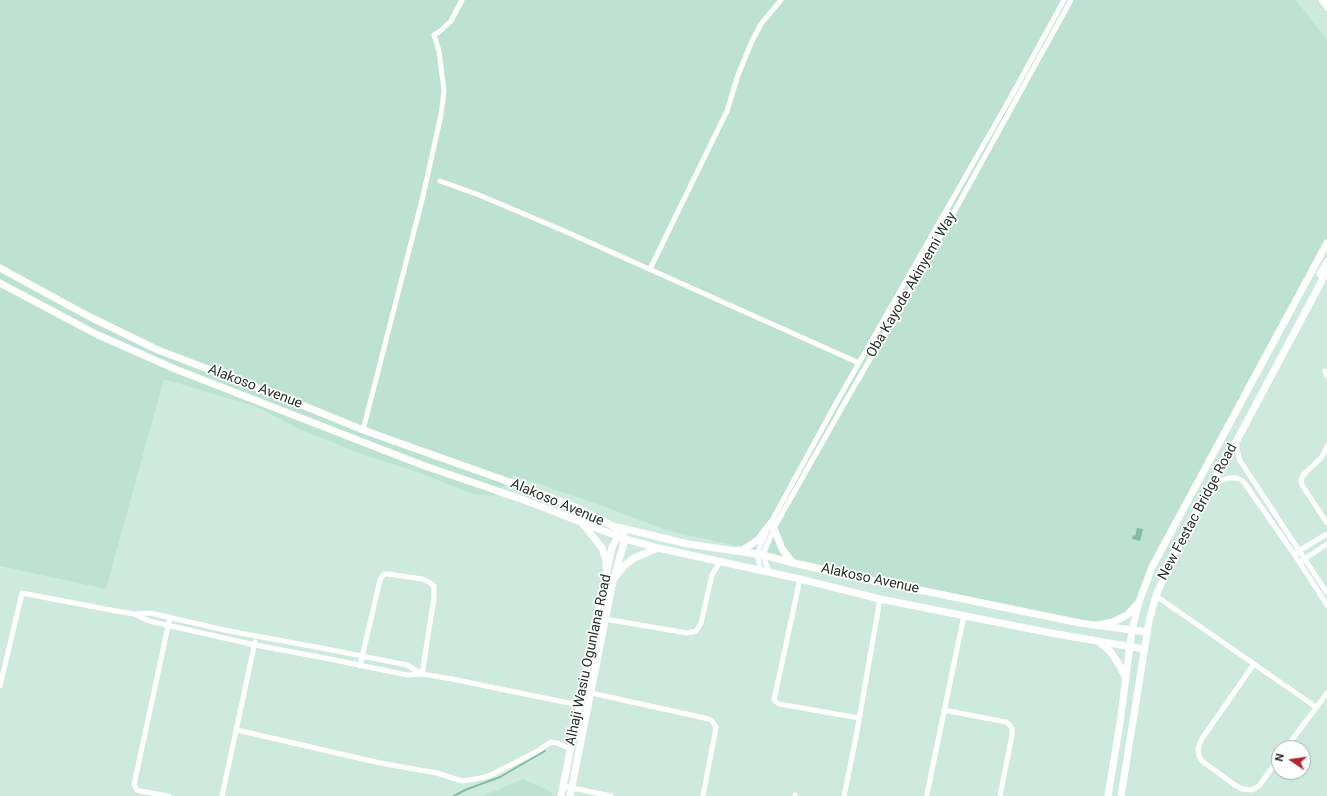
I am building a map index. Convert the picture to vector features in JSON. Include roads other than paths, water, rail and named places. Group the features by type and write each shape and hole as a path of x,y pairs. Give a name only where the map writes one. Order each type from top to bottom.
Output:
{"main road":[{"path":"1323,0 1327,6"}],"street":[{"path":"362,430 423,196 441,115 444,91 439,51 434,35 451,20 462,0"},
{"path":"650,269 727,111 738,75 752,41 761,24 781,0"},
{"name":"Oba Kayode Akinyemi Way","path":"760,555 772,525 859,363 1012,95 1064,0"},
{"name":"Oba Kayode Akinyemi Way","path":"772,525 926,263 1071,0"},
{"path":"440,181 522,212 859,363"},
{"path":"1108,796 1132,630 1139,602 1152,567 1327,243"},
{"path":"1293,308 1301,301 1327,252"},
{"path":"1303,315 1305,304 1327,262"},
{"name":"Alakoso Avenue","path":"0,268 90,317 152,347 362,430 529,489 580,510 613,526 688,544 760,555 1097,625 1147,632"},
{"name":"New Festac Bridge Road","path":"1121,796 1144,649 1156,596 1172,557 1210,486 1236,442 1327,271"},
{"path":"18,292 22,280"},
{"name":"Alakoso Avenue","path":"0,283 96,334 175,370 422,465 524,500 621,538 658,548 880,598 1051,634 1144,649"},
{"path":"1236,442 1239,459 1327,593"},
{"path":"1327,446 1322,457 1303,475 1301,480 1302,485 1327,523"},
{"path":"1210,486 1228,478 1237,478 1243,481 1294,554 1327,605"},
{"path":"582,523 602,548 606,560 606,575"},
{"path":"718,549 743,550 758,540 772,525 782,549 793,563"},
{"path":"613,526 621,538"},
{"path":"621,528 621,538"},
{"path":"1294,554 1327,534"},
{"name":"Alhaji Wasiu Ogunlana Road","path":"561,796 612,547 621,538"},
{"name":"Alhaji Wasiu Ogunlana Road","path":"570,796 621,538"},
{"path":"1298,562 1327,544"},
{"path":"613,581 619,571 628,562 658,548"},
{"path":"760,555 761,570"},
{"path":"760,555 769,572"},
{"path":"605,619 687,633 696,631 701,623 712,575 720,562"},
{"path":"360,666 380,580 384,574 388,574 422,579 434,586 435,591 422,674"},
{"path":"800,579 774,700 778,704 859,718"},
{"path":"0,686 22,592 134,614 150,612 256,637 407,665 422,674"},
{"path":"1156,596 1316,707"},
{"path":"844,796 880,598"},
{"path":"1097,625 1113,622 1127,615 1139,602"},
{"path":"134,614 142,619 255,645 406,675 422,674 588,707"},
{"path":"927,794 964,615"},
{"path":"169,796 140,791 137,790 134,785 170,617"},
{"path":"222,796 256,637"},
{"path":"1099,642 1110,651 1118,662 1126,679"},
{"path":"1254,664 1201,740 1198,749 1199,756 1202,762 1242,789 1252,790 1259,786 1271,769"},
{"path":"591,693 709,719 712,721 716,727 703,796"},
{"path":"1292,740 1327,693"},
{"path":"944,710 1006,722 1012,728 1012,735 1000,796"},
{"path":"237,730 380,763 437,773 462,782 491,775 536,752 551,742 571,749"},
{"path":"563,786 611,796"}],"waterway":[{"path":"454,796 465,790 500,777 545,751"}]}
